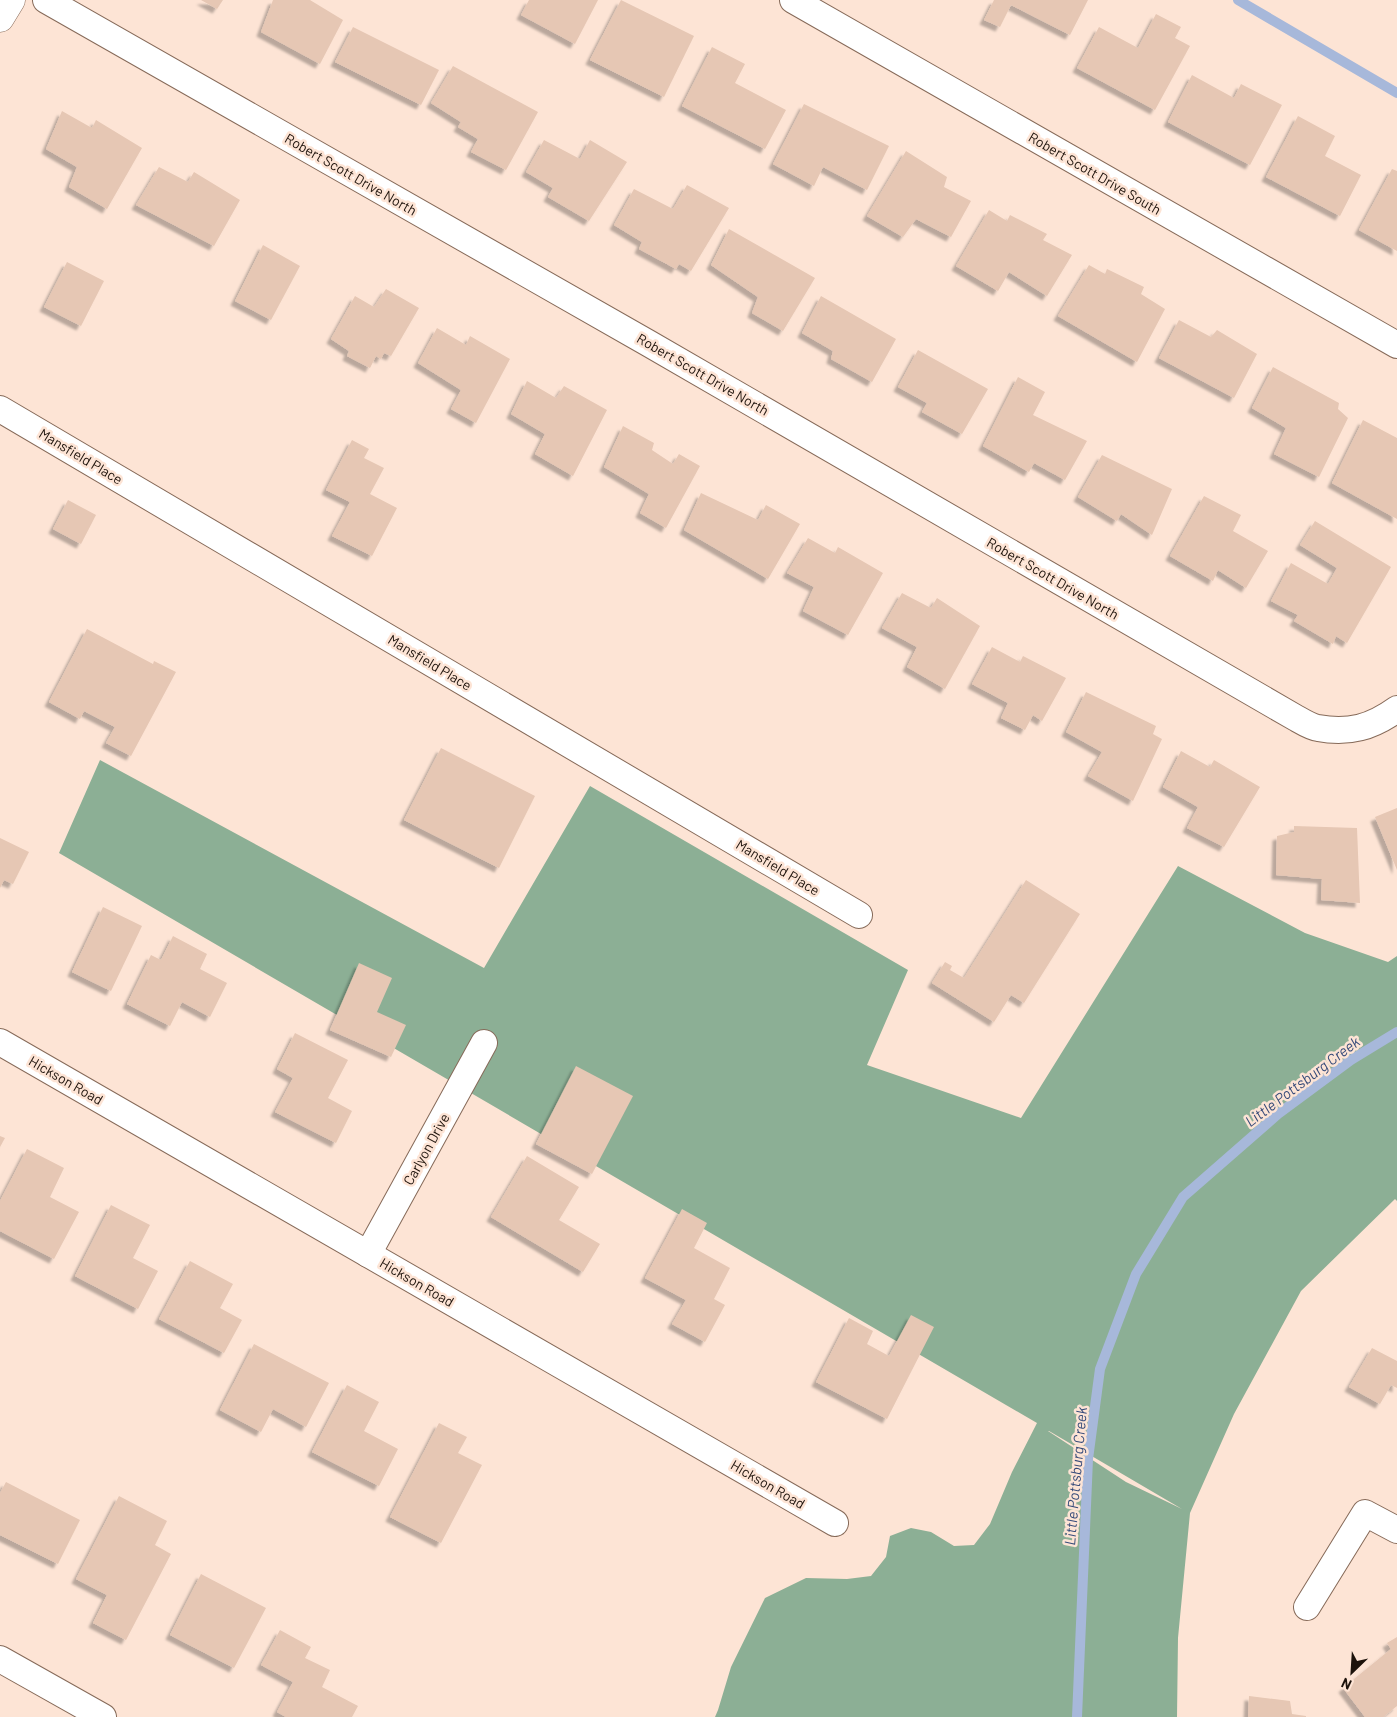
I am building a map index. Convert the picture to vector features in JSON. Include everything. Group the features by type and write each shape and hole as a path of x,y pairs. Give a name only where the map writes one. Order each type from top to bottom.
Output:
{"street":[{"path":"0,18 10,0"},
{"name":"Robert Scott Drive North","path":"46,0 648,343 1296,718 1317,728 1346,730 1364,728 1397,709"},
{"name":"Robert Scott Drive South","path":"793,0 1397,345"},
{"name":"Mansfield Place","path":"0,409 859,915"},
{"name":"Hickson Road","path":"0,1042 835,1522"},
{"name":"Carlyon Drive","path":"368,1254 484,1044"},
{"path":"1307,1607 1365,1513 1397,1530"},
{"path":"0,1659 103,1717"}],"green space":[{"path":"100,760 484,968 590,786 908,970 867,1065 1021,1118 1178,866 1305,933 1388,962 1397,956 1397,1201 1395,1199 1301,1291 1234,1414 1190,1513 1178,1638 1177,1717 715,1717 731,1667 765,1598 806,1578 847,1579 871,1576 886,1557 890,1536 911,1528 931,1532 954,1546 974,1545 990,1524 1012,1472 1037,1423 59,853","holes":["1049,1431 1182,1509 1126,1482"]}],"building":[{"path":"201,0 223,0 217,9"},
{"path":"273,0 310,0 343,20 320,64 261,32"},
{"path":"529,0 598,0 575,44 521,15"},
{"path":"621,0 694,36 664,97 590,60"},
{"path":"994,0 1088,0 1070,35 1011,5 1000,27 984,20"},
{"path":"1156,14 1181,27 1175,38 1190,46 1155,110 1077,68 1099,27 1138,48"},
{"path":"353,27 439,70 421,105 335,62"},
{"path":"712,47 745,64 735,83 786,110 765,149 682,106"},
{"path":"453,66 538,112 506,170 471,152 478,139 458,127 461,122 431,103"},
{"path":"1192,75 1234,98 1241,84 1282,105 1250,165 1168,122"},
{"path":"804,104 889,146 867,190 823,167 814,186 773,164"},
{"path":"62,111 92,128 96,120 142,148 107,209 69,187 77,167 46,149"},
{"path":"1298,116 1335,136 1325,156 1361,175 1340,216 1266,177"},
{"path":"544,140 580,159 590,140 627,162 589,221 548,197 553,188 526,172"},
{"path":"906,151 947,177 944,187 971,201 951,237 916,219 903,237 867,216"},
{"path":"159,167 188,182 194,172 240,200 214,246 136,205"},
{"path":"1392,169 1397,171 1397,251 1359,230"},
{"path":"687,185 729,208 691,271 679,264 676,269 639,249 642,242 614,225 634,189 673,209"},
{"path":"989,210 1007,221 1010,215 1047,234 1043,240 1072,255 1047,296 1009,272 998,291 956,266"},
{"path":"729,229 815,278 783,331 752,313 758,297 711,265"},
{"path":"263,245 300,266 271,320 235,301"},
{"path":"67,262 104,281 81,326 44,307"},
{"path":"1089,265 1105,274 1107,269 1144,287 1141,294 1165,309 1137,362 1058,316"},
{"path":"386,289 419,308 391,356 384,353 381,359 376,356 370,368 347,356 349,351 331,339 355,296 374,307"},
{"path":"821,296 896,339 872,382 831,359 833,351 802,333"},
{"path":"1179,320 1211,337 1217,330 1257,354 1234,398 1159,358"},
{"path":"437,328 466,345 470,336 510,359 476,423 451,409 461,390 418,363"},
{"path":"918,350 988,389 962,434 922,412 927,403 898,387"},
{"path":"1273,367 1339,403 1338,409 1348,418 1319,477 1274,454 1286,428 1252,408"},
{"path":"1018,377 1045,392 1033,415 1087,441 1065,480 1034,463 1029,472 983,446"},
{"path":"527,381 556,398 564,386 607,410 573,476 535,454 545,434 511,414"},
{"path":"1363,420 1397,438 1397,519 1332,483"},
{"path":"623,426 654,443 652,450 673,464 679,454 700,466 666,528 640,513 649,494 604,467"},
{"path":"352,440 369,449 364,458 384,468 370,494 397,508 372,556 332,536 350,502 326,490"},
{"path":"1102,455 1172,489 1152,535 1121,514 1117,521 1078,497"},
{"path":"701,493 758,520 766,505 800,524 768,579 684,530"},
{"path":"1204,496 1241,515 1233,531 1268,551 1246,588 1218,570 1213,581 1170,556"},
{"path":"68,500 96,515 81,544 53,529"},
{"path":"1315,521 1391,567 1347,643 1336,636 1333,644 1294,621 1298,615 1271,601 1291,563 1328,584 1337,568 1300,545"},
{"path":"808,538 835,553 838,547 883,573 848,635 803,611 814,587 787,573"},
{"path":"902,593 931,608 937,598 980,626 945,689 907,667 917,647 882,628"},
{"path":"87,629 153,664 154,661 176,672 131,756 106,743 115,727 84,711 80,719 49,702"},
{"path":"992,647 1020,662 1023,656 1066,678 1042,721 1033,715 1025,730 1001,718 1008,703 972,684"},
{"path":"1086,692 1156,726 1153,734 1162,739 1133,801 1088,776 1102,752 1066,732"},
{"path":"441,748 535,796 499,868 404,820"},
{"path":"1181,751 1210,767 1214,760 1260,787 1224,847 1187,828 1198,807 1163,787"},
{"path":"1397,808 1397,870 1375,817"},
{"path":"1294,826 1357,828 1360,903 1321,900 1322,879 1276,875 1277,836 1294,832"},
{"path":"0,838 29,852 13,884 4,880 0,888"},
{"path":"1026,880 1080,914 1024,1003 1011,995 994,1022 932,983 945,962 952,966 950,970 964,978"},
{"path":"103,907 142,926 111,991 72,972"},
{"path":"173,936 207,954 200,969 227,983 210,1017 182,1002 170,1026 127,1004 151,955 161,960"},
{"path":"359,963 392,978 377,1012 406,1025 391,1057 330,1030"},
{"path":"295,1033 348,1060 328,1098 352,1111 336,1143 275,1112 293,1078 277,1069"},
{"path":"576,1066 633,1096 592,1174 536,1144"},
{"path":"0,1136 5,1138 0,1147"},
{"path":"27,1149 64,1168 50,1197 79,1212 54,1259 0,1231 0,1201"},
{"path":"527,1156 579,1187 559,1220 600,1244 583,1272 491,1217"},
{"path":"111,1205 150,1225 133,1258 158,1271 138,1309 75,1276"},
{"path":"682,1209 707,1223 694,1248 730,1268 714,1299 725,1305 705,1342 672,1324 686,1300 645,1278"},
{"path":"190,1261 233,1284 220,1308 242,1320 224,1353 159,1319"},
{"path":"911,1315 934,1327 887,1419 816,1382 849,1318 873,1331 867,1344 889,1356"},
{"path":"254,1344 329,1383 306,1427 273,1409 261,1432 220,1410"},
{"path":"1372,1348 1397,1361 1397,1388 1391,1385 1380,1404 1349,1387"},
{"path":"347,1385 379,1402 364,1431 398,1449 379,1486 312,1452"},
{"path":"439,1423 467,1437 458,1453 482,1465 441,1543 390,1517"},
{"path":"6,1482 80,1520 58,1564 0,1535 0,1493"},
{"path":"119,1496 167,1521 155,1545 171,1554 126,1640 93,1623 107,1595 76,1579"},
{"path":"201,1574 266,1608 234,1668 170,1635"},
{"path":"280,1630 311,1647 305,1658 330,1670 322,1687 358,1706 352,1717 286,1717 277,1712 293,1682 261,1665"},
{"path":"1397,1637 1397,1706 1383,1717 1365,1717 1343,1688 1391,1649 1387,1643"},
{"path":"1249,1696 1290,1701 1292,1714 1306,1717 1248,1717"}],"waterway":[{"path":"1238,0 1397,93"},
{"name":"Little Pottsburg Creek","path":"1077,1717 1088,1459 1100,1369 1136,1274 1183,1197 1278,1114 1351,1060 1397,1032"}]}
